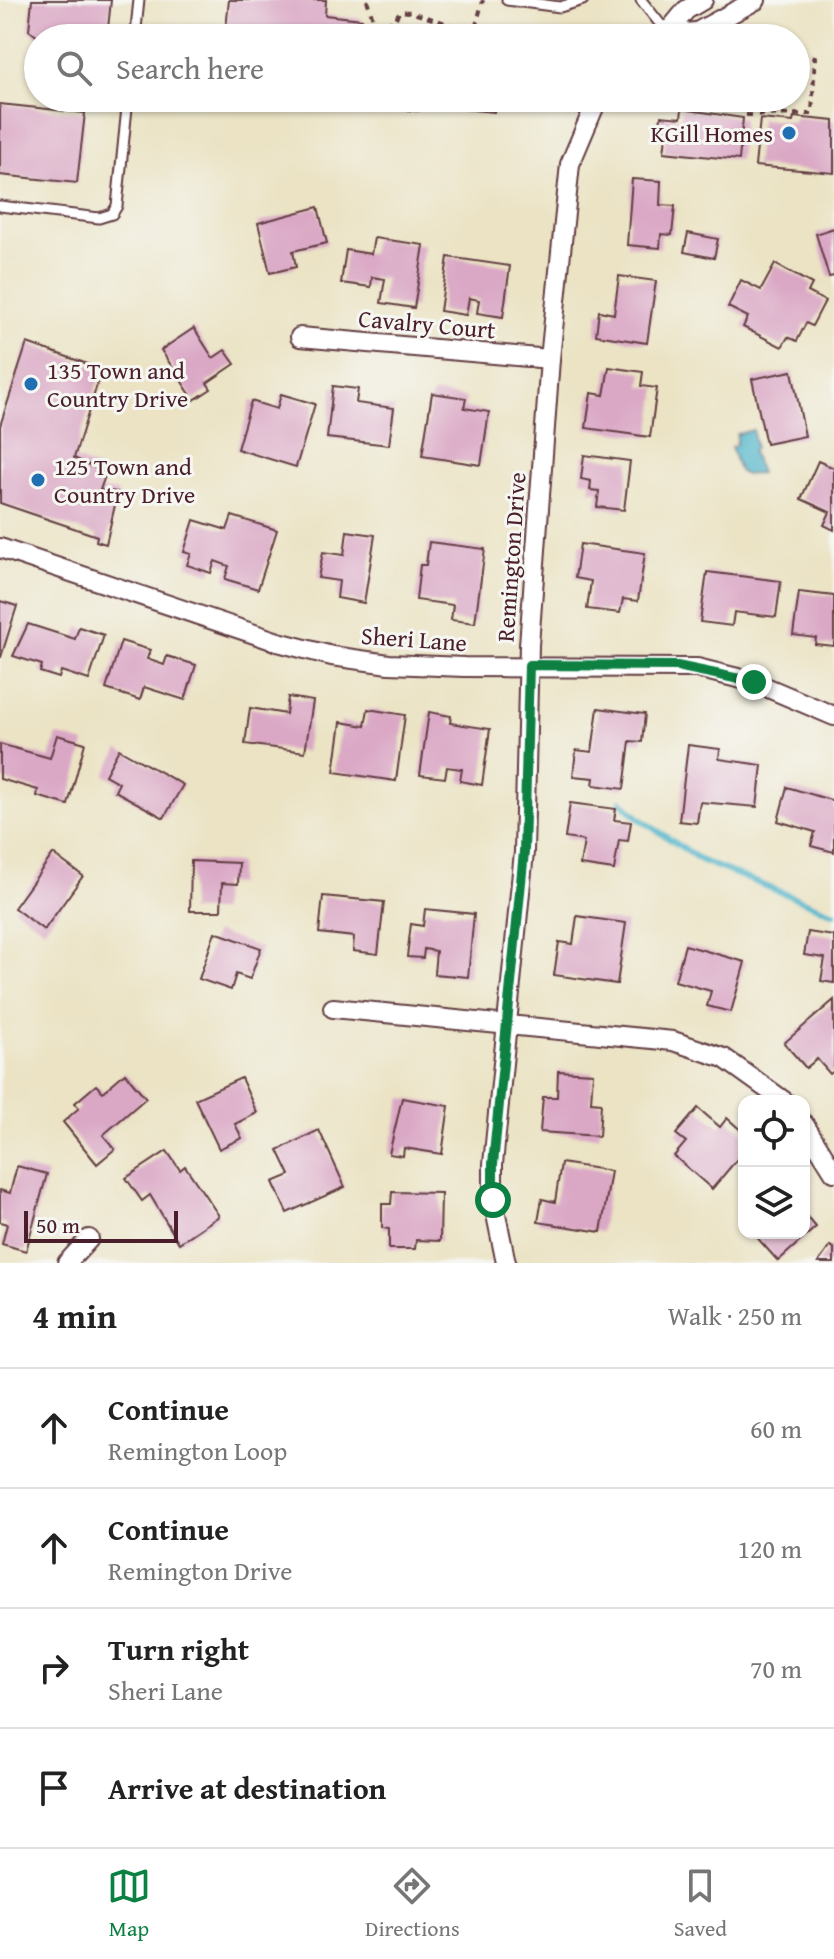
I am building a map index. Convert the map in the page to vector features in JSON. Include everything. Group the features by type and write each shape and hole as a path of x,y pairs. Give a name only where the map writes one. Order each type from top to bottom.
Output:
{"street":[{"path":"677,24 686,10 703,0"},
{"path":"712,24 756,0"},
{"name":"Remington Drive","path":"506,1263 493,1200 493,1164 524,852 529,665 550,359 570,164 592,112"},
{"name":"Cavalry Court","path":"300,337 550,359"},
{"name":"Sheri Lane","path":"0,548 278,642 332,656 389,664 697,668 754,682 834,716"},
{"path":"333,1008 673,1041 699,1047 724,1058 776,1095"},
{"path":"810,1134 834,1172"},
{"path":"67,1263 89,1239"}],"lane":[{"path":"136,24 139,0"},
{"path":"507,0 560,7 583,0"},
{"path":"641,0 659,24"},
{"path":"0,206 99,218 112,214 117,206 127,112"}],"path":[{"path":"367,0 379,24"},
{"path":"477,24 483,0"},
{"path":"383,24 394,21 400,11 449,24"},
{"path":"746,115 812,114 815,57 810,56"}],"water":[{"path":"753,430 755,447 752,452 760,473 745,475 739,471 731,447 736,445 737,434"}],"building":[{"path":"32,0 111,0 108,24 30,24"},
{"path":"229,0 326,0 325,15 362,19 362,24 226,24"},
{"path":"0,104 24,107 24,112 85,113 77,183 0,175"},
{"path":"682,112 702,112 743,118 739,160 664,152 666,137 659,136 661,116 681,118"},
{"path":"794,117 834,121 834,173 755,166 760,119 793,122"},
{"path":"632,179 661,181 660,205 675,206 672,235 661,234 660,248 627,245"},
{"path":"318,207 327,243 293,251 296,267 270,273 258,223"},
{"path":"834,228 834,276 829,277 816,234"},
{"path":"688,233 718,239 714,258 684,252"},
{"path":"374,238 424,245 414,308 381,303 385,279 372,277 371,287 341,283 346,250 371,254"},
{"path":"448,257 510,266 503,317 477,313 479,300 469,298 466,315 440,311"},
{"path":"775,264 812,284 808,292 825,301 812,326 806,323 797,341 788,337 782,347 743,327 748,317 728,307 741,280 761,290"},
{"path":"619,276 656,281 647,343 596,335 599,311 614,314"},
{"path":"194,328 213,358 225,350 235,364 207,383 211,389 194,400 161,350"},
{"path":"27,343 102,369 74,458 100,470 105,476 100,490 118,492 106,544 96,541 97,536 0,503 0,426"},
{"path":"609,367 643,372 641,386 657,388 650,437 586,428 591,393 604,395"},
{"path":"792,371 805,436 766,444 752,379"},
{"path":"333,386 358,389 356,403 394,408 389,445 327,438"},
{"path":"432,393 466,398 464,408 489,412 481,465 422,456"},
{"path":"281,394 315,404 296,467 237,449 251,401 277,409"},
{"path":"584,455 630,461 624,510 597,507 599,491 590,490 591,481 581,479"},
{"path":"818,461 834,468 834,530 824,525 830,512 801,499"},
{"path":"232,516 277,530 258,589 225,579 229,566 215,561 211,573 187,565 191,554 184,552 194,520 227,530"},
{"path":"347,531 375,535 364,603 337,598 339,581 318,578 323,552 344,555"},
{"path":"429,542 485,549 475,623 451,620 453,605 416,600 420,565 426,565"},
{"path":"580,544 645,553 638,601 623,599 620,613 587,609 591,581 575,578"},
{"path":"707,572 781,581 776,617 734,612 732,626 700,622"},
{"path":"799,592 834,596 834,646 815,644 816,638 793,635"},
{"path":"0,601 17,606 1,657 0,657"},
{"path":"28,624 75,639 79,627 104,635 89,680 61,671 59,678 40,672 42,665 13,656"},
{"path":"121,641 150,650 147,659 164,665 167,656 196,665 185,700 144,687 140,700 106,689"},
{"path":"288,697 313,701 305,752 245,744 250,708 286,714"},
{"path":"598,708 645,714 642,742 630,741 624,789 593,785 594,778 573,776 576,750 592,752"},
{"path":"368,709 405,715 396,781 334,772 341,722 365,726"},
{"path":"429,712 451,716 450,723 490,729 482,785 460,781 462,769 447,767 445,778 420,775"},
{"path":"57,735 85,743 68,805 37,796 38,790 0,779 0,744 50,758"},
{"path":"688,745 720,749 719,759 762,765 757,807 700,802 697,823 679,821"},
{"path":"119,749 183,785 164,818 115,791 119,783 105,775"},
{"path":"787,787 834,801 834,852 811,846 815,832 778,821"},
{"path":"570,803 616,809 614,820 631,822 628,841 619,840 614,870 580,865 584,841 565,838"},
{"path":"53,854 83,876 44,930 14,908"},
{"path":"191,861 239,863 238,884 222,883 221,911 190,911"},
{"path":"323,896 384,902 378,954 353,951 354,937 319,933"},
{"path":"425,909 474,914 468,977 434,974 436,951 424,949 423,958 407,957 411,924 423,926"},
{"path":"577,916 626,923 617,984 554,975 559,942 573,944"},
{"path":"215,932 261,948 250,979 236,974 231,990 199,979"},
{"path":"808,932 834,936 834,983 821,981 825,958 804,955"},
{"path":"685,945 745,962 731,1012 707,1006 711,991 675,981"},
{"path":"834,1000 834,1071 830,1074 817,1059 806,1068 784,1043"},
{"path":"558,1071 593,1073 591,1102 601,1103 599,1136 540,1132 543,1097 557,1097"},
{"path":"125,1073 146,1098 103,1135 115,1149 97,1164 63,1122 79,1108 75,1103 96,1085 103,1092"},
{"path":"241,1078 257,1113 235,1124 242,1138 219,1149 195,1099"},
{"path":"402,1098 449,1106 442,1154 404,1148 403,1156 389,1154"},
{"path":"698,1108 720,1127 727,1118 738,1128 738,1158 712,1189 674,1156 686,1142 676,1134"},
{"path":"319,1130 345,1187 287,1213 273,1182 290,1175 278,1150"},
{"path":"167,1151 180,1170 185,1166 219,1216 179,1243 150,1195 142,1201 126,1178"},
{"path":"561,1163 611,1171 601,1232 538,1222 542,1199 555,1202"},
{"path":"17,1166 47,1174 26,1251 2,1244 7,1224 0,1222 0,1190 10,1193"},
{"path":"392,1192 441,1193 440,1241 416,1240 415,1249 389,1249 389,1229 382,1228 382,1204 391,1204"},
{"path":"758,1239 803,1239 778,1261"},
{"path":"830,1246 834,1248 834,1263 818,1263"}],"waterway":[{"path":"621,801 640,819 702,861 834,913"}],"place":[{"name":"KGill Homes","path":"789,133"},
{"name":"135 Town and Country Drive","path":"31,384"},
{"name":"125 Town and Country Drive","path":"38,480"}],"route":[{"path":"493,1200 503,1048 524,852 529,665 677,666 754,682"}]}
